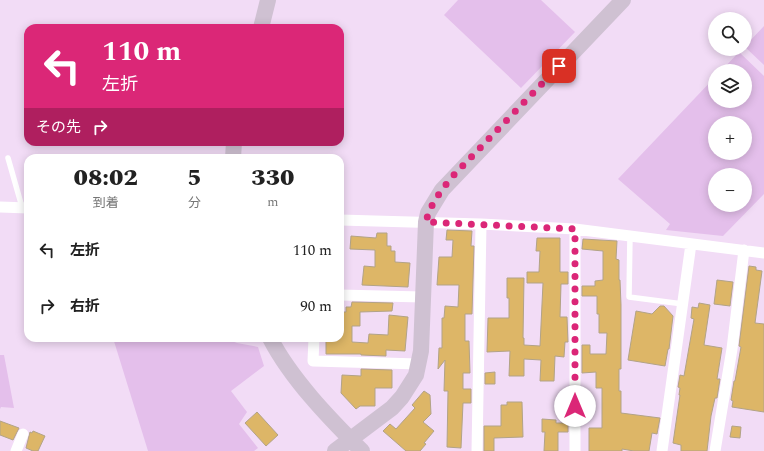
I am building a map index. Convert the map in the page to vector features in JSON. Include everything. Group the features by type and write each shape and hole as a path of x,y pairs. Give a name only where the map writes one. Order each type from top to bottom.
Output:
{"street":[{"path":"262,24 268,0"},
{"path":"335,451 392,408 402,397 416,375 421,351 426,222 428,212 434,202 452,177 623,0"},
{"path":"0,207 24,207"},
{"path":"344,220 481,224 575,229 764,252"},
{"path":"477,451 481,224"},
{"path":"575,229 575,451"},
{"path":"662,451 691,244"},
{"path":"715,451 732,349 744,250"},
{"path":"344,295 422,297"},
{"path":"272,342 286,365 304,389 362,451"},
{"path":"314,342 313,361 419,364"},
{"path":"16,451 23,434"}],"lane":[{"path":"8,158 24,204"},
{"path":"630,236 629,297 683,304"}],"shaded area":[{"path":"458,0 541,0 575,32 521,88 444,15"},
{"path":"764,26 764,65 752,54 752,39"},
{"path":"735,56 743,56 752,64 728,64"},
{"path":"752,64 764,76 764,194 752,206 752,168 708,168 708,212 746,212 723,236 666,230 670,224 618,179 708,84 708,108 752,108"},
{"path":"114,342 234,342 258,347 264,366 231,391 247,412 239,424 258,448 254,451 148,451"},
{"path":"0,355 4,355 14,408 1,407 0,409"}],"building":[{"path":"447,230 472,231 471,246 474,246 472,314 465,314 465,341 469,341 470,373 463,373 463,389 471,389 471,403 463,403 461,448 447,447 448,391 444,391 445,360 438,369 439,348 442,348 442,318 444,318 445,306 458,307 459,285 437,285 439,257 452,257 453,240 446,240"},
{"path":"377,233 387,233 387,246 391,246 391,251 395,251 395,262 410,263 408,287 362,285 364,266 375,267 375,250 350,249 351,236 376,238"},
{"path":"537,238 560,238 560,272 568,272 568,284 561,284 560,317 567,317 568,342 565,342 564,357 555,356 554,381 540,381 541,360 524,359 524,376 509,376 510,351 487,352 488,318 509,318 507,278 524,278 524,345 540,346 543,283 527,283 527,272 539,272 540,251 536,251"},
{"path":"583,239 617,241 616,259 619,260 621,305 621,369 619,369 619,391 621,391 621,413 660,418 657,434 652,433 649,451 622,449 622,451 589,451 589,428 602,428 602,388 596,388 596,372 582,373 582,345 590,345 590,354 606,354 607,333 599,333 597,296 582,296 582,286 595,286 595,281 603,280 603,251 582,249"},
{"path":"749,266 756,267 756,270 762,271 755,323 764,324 764,412 732,407 733,401 731,400 741,347 739,346"},
{"path":"717,280 733,282 730,306 714,304"},
{"path":"352,302 393,303 392,311 360,312 360,326 352,326 352,342 368,343 369,334 388,335 389,315 408,317 405,351 386,350 386,356 326,354 326,342 344,342 344,312 346,312 346,307 351,307"},
{"path":"699,303 710,305 704,345 722,348 717,379 720,379 717,398 715,398 711,416 707,451 681,451 681,445 673,443 680,395 680,388 678,387 680,375 684,376 694,319 691,318 692,307 698,308"},
{"path":"660,306 664,306 673,316 669,349 665,366 628,360 636,311 652,314"},
{"path":"361,369 392,370 392,388 375,388 375,406 360,406 356,409 341,393 342,375 361,376"},
{"path":"495,372 495,384 485,384 485,373"},
{"path":"424,391 430,395 431,414 423,422 434,431 424,443 426,444 420,451 406,451 383,431 390,424 396,429 415,408 412,405"},
{"path":"507,402 522,402 523,437 494,438 494,451 484,451 484,426 501,426 501,405 507,405"},
{"path":"257,412 278,435 266,446 245,423"},
{"path":"542,419 556,420 556,423 568,423 568,432 558,432 558,451 544,451 545,432 542,432"},
{"path":"0,421 19,428 13,440 0,435"},
{"path":"732,426 741,427 740,438 730,437"},
{"path":"33,431 45,436 38,451 33,451 26,448 30,432 32,433"}],"route":[{"path":"559,66 452,177 428,212 426,222 575,229 575,406"}]}
